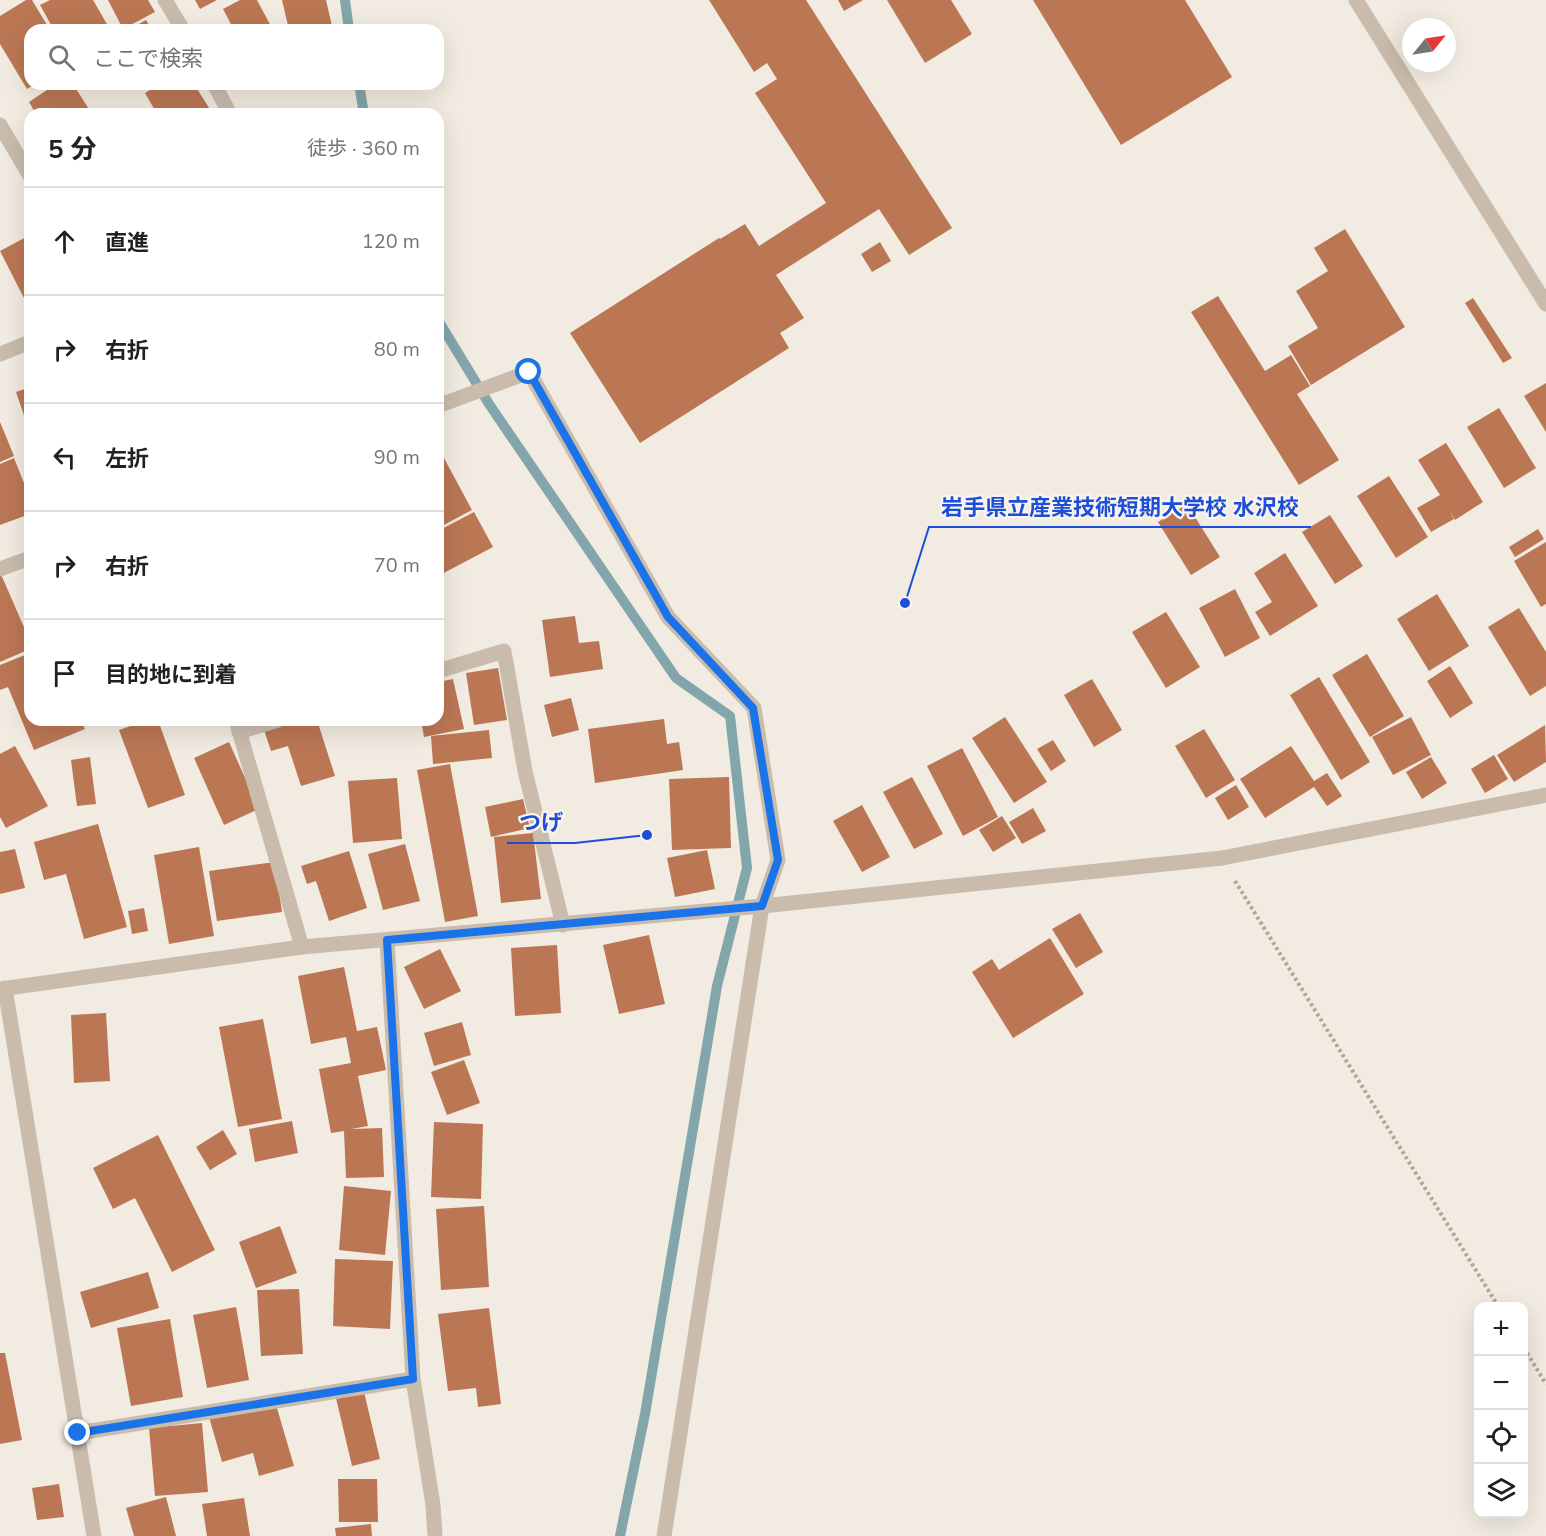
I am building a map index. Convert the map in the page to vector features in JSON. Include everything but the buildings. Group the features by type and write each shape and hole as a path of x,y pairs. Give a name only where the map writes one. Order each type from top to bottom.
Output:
{"street":[{"path":"165,0 179,24"},
{"path":"1356,0 1546,304"},
{"path":"217,90 227,108"},
{"path":"0,125 24,166"},
{"path":"0,354 24,344"},
{"path":"444,404 529,372 668,617 753,708 778,860 762,906 664,1536"},
{"path":"0,569 24,560"},
{"path":"444,669 504,651 525,771 563,925"},
{"path":"237,726 302,947"},
{"path":"94,1536 2,983 302,947 762,906 1222,858 1546,795"},
{"path":"387,940 413,1379 433,1505 435,1536"},
{"path":"78,1433 413,1379"}],"path":[{"path":"1222,858 1496,1302"},
{"path":"1528,1355 1546,1384"}],"waterway":[{"path":"345,0 348,24"},
{"path":"360,90 363,108"},
{"path":"444,330 489,404 676,678 730,716 747,868 717,986 645,1414 620,1536"}],"place":[{"name":"岩手県立産業技術短期大学校 水沢校","path":"905,603"},
{"name":"つげ","path":"647,835"}],"route":[{"path":"78,1433 413,1379 387,940 762,906 778,860 753,708 668,617 529,372"}]}
